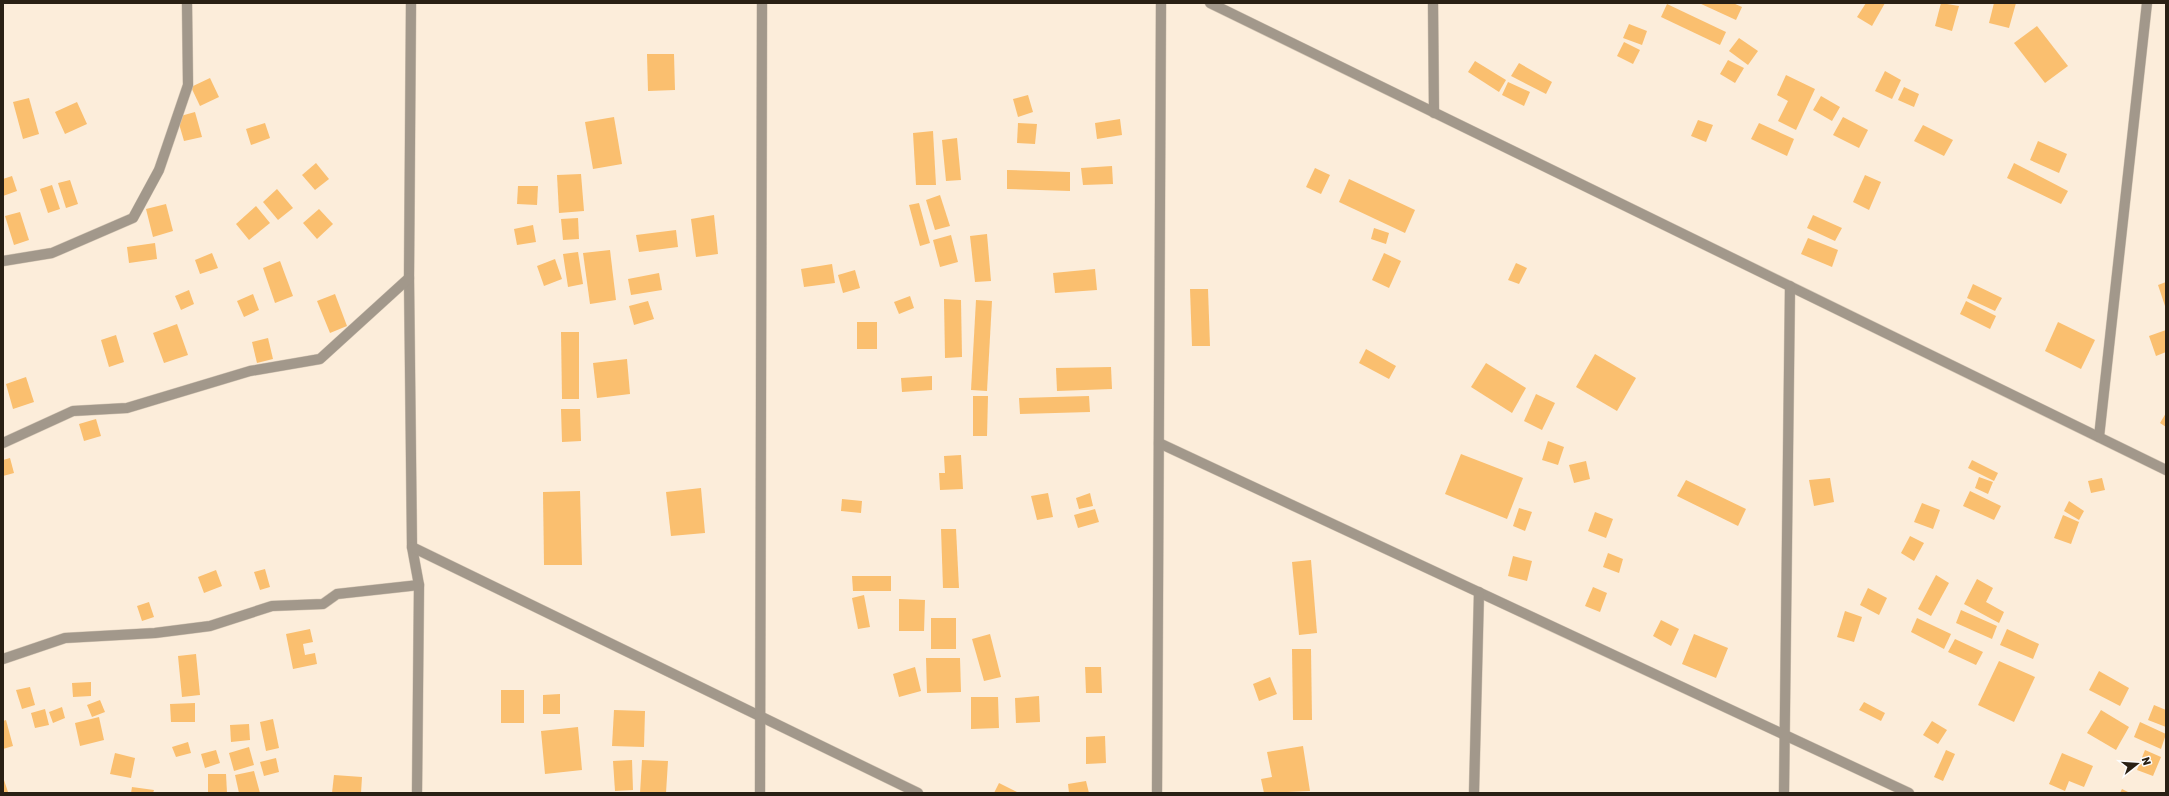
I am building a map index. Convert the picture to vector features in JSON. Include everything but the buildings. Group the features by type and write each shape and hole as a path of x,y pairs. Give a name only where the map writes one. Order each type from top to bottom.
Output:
{"street":[{"path":"3,261 52,253 133,218 159,170 188,85 187,3"},
{"path":"411,3 409,278 412,547 419,585 417,793"},
{"path":"760,793 762,3"},
{"path":"1157,793 1160,3"},
{"path":"1210,3 2166,470"},
{"path":"1433,3 1434,112"},
{"path":"2099,437 2145,4"},
{"path":"3,443 73,411 127,408 250,371 320,359 409,278"},
{"path":"1784,793 1790,286"},
{"path":"1159,443 1910,793"},
{"path":"412,547 918,793"},
{"path":"3,659 65,638 155,633 210,626 272,606 324,604 337,594 419,585"},
{"path":"1474,793 1479,592"}]}
